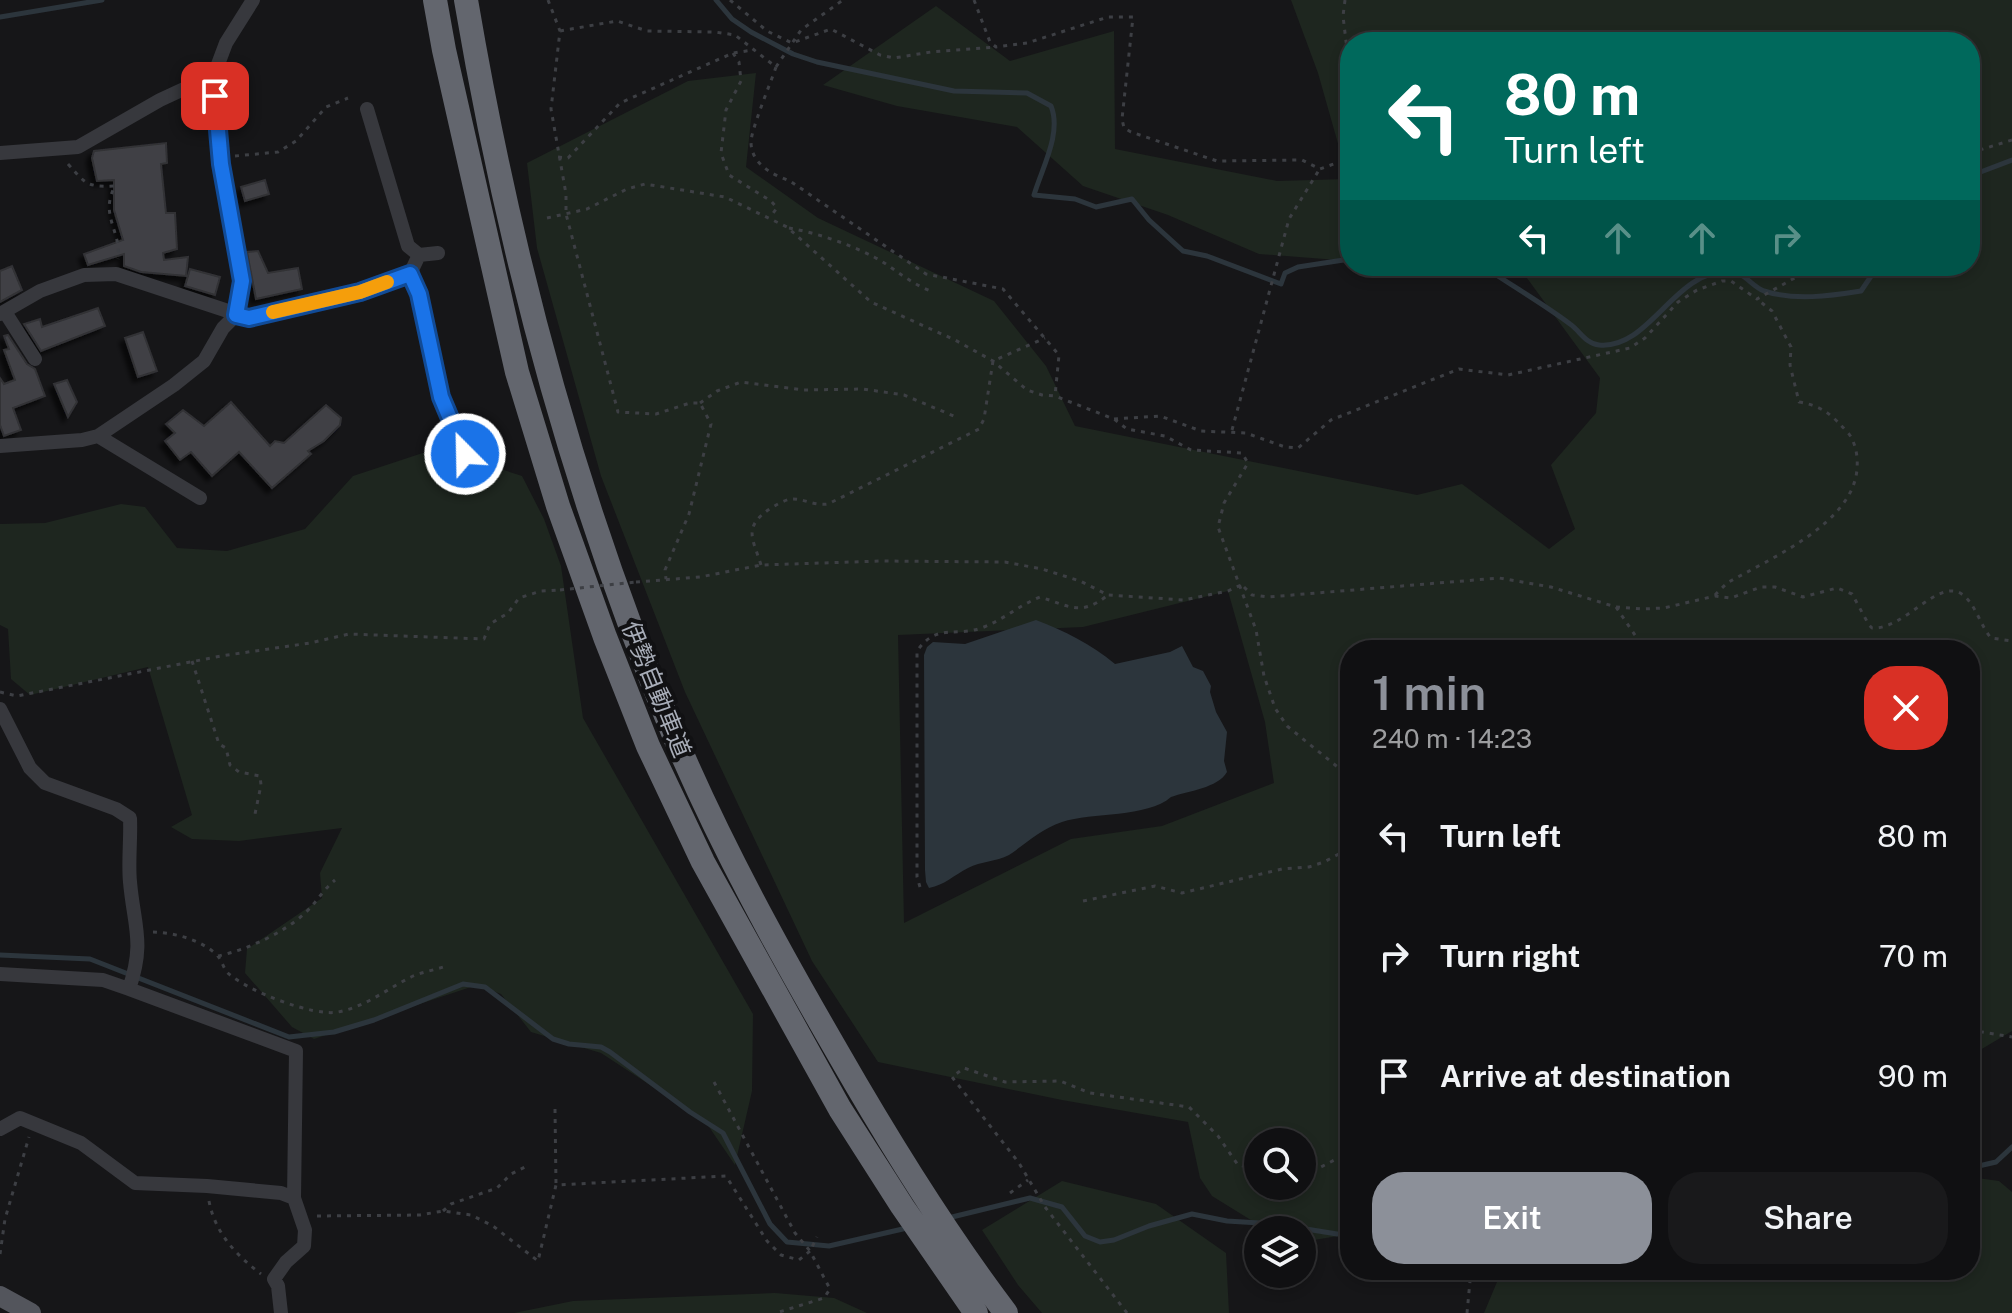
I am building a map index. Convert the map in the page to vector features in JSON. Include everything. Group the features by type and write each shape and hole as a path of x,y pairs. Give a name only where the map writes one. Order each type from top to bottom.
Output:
{"highway":[{"name":"伊勢自動車道","path":"435,0 453,94 517,372 558,506 648,746 703,862 840,1109 976,1313"},
{"name":"伊勢自動車道","path":"466,0 513,238 545,368 631,629 676,741 729,856 789,970 923,1194 1006,1313"}],"main road":[{"path":"0,1296 31,1313"}],"street":[{"path":"0,446 98,436 204,361 223,328 236,315 242,281 221,164 214,75 226,43 253,0"},
{"path":"0,153 78,147 160,100 214,75"},
{"path":"367,109 408,246 419,255 438,253"},
{"path":"35,359 3,313 40,291 84,275 116,274 249,318 360,292 410,274 419,255"},
{"path":"410,274 419,294 441,397 465,454"},
{"path":"98,436 200,498"},
{"path":"0,709 30,768 45,783 116,809 130,818 130,882 138,931 137,965 129,989"},
{"path":"0,974 103,980 296,1051 294,1198 305,1230 304,1246 286,1262 274,1279 278,1286 281,1313"},
{"path":"0,1129 20,1118 35,1122 81,1143 135,1183 207,1186 281,1193 294,1198"}],"path":[{"path":"548,0 560,31 551,109 566,194 566,214 618,412 656,414 690,403 700,403 717,391 741,382 804,390 863,389 904,395 956,417"},
{"path":"730,0 767,31 792,43 831,29 880,55 894,58 1027,43 1108,17 1133,17 1122,119 1124,128 1217,161 1302,160 1320,169"},
{"path":"843,0 801,30 776,67 751,142 758,160 770,174 790,181 926,274 1003,289 1059,355 1055,396"},
{"path":"974,0 990,42 996,47"},
{"path":"1345,0 1345,32"},
{"path":"560,31 617,21 647,31 735,35 776,67"},
{"path":"558,157 568,158 620,103 733,53 753,50"},
{"path":"733,53 739,62 741,81 726,110 721,153 729,175 777,208 769,218"},
{"path":"221,164 235,156 278,152 296,141 326,107 348,98"},
{"path":"1980,150 2012,140"},
{"path":"65,161 93,187 115,186 108,213 119,251 116,274"},
{"path":"1232,430 1289,219 1320,169 1340,163"},
{"path":"547,218 587,209 627,189 645,184 725,197 789,228 875,258 919,287 934,292"},
{"path":"789,228 871,302 993,361 1027,390 1055,396 1114,419 1127,429 1165,436 1191,450 1242,453 1248,463 1224,503 1218,527 1256,630 1264,676 1275,708 1287,726 1340,769"},
{"path":"1757,299 1798,276"},
{"path":"1114,419 1160,416 1201,431 1232,430 1285,447 1298,448 1331,420 1459,369 1508,375 1630,348 1645,338 1678,302 1697,290 1731,281 1772,311 1791,347 1790,365 1799,402 1830,412 1853,440 1858,459 1856,477 1843,506 1820,528 1727,583 1715,596"},
{"path":"993,361 1045,338"},
{"path":"761,565 751,530 754,520 776,505 792,499 816,506 828,504 979,429 984,419 993,361"},
{"path":"666,579 665,570 689,514 711,432 711,424 700,403"},
{"path":"0,692 17,696 349,634 484,639 490,624 508,613 519,598 541,591 700,577 761,565 881,561 1005,562 1080,581 1108,595 1184,600 1228,591 1241,585"},
{"path":"1241,585 1252,595 1268,597 1499,578 1551,587 1616,607 1664,608 1715,596 1731,598 1768,587 1803,597 1837,588 1852,594 1872,628 1882,629 1894,625 1938,593 1950,591 1961,593 1969,602 1991,638 2012,641"},
{"path":"920,887 917,877 917,651 925,639 936,633 982,628 1040,597 1070,608 1088,609 1108,595"},
{"path":"1616,607 1638,640"},
{"path":"192,661 219,744 226,748 230,765 239,772 260,776 255,814"},
{"path":"1083,901 1155,886 1182,893 1282,869 1309,867 1340,853"},
{"path":"218,956 237,952 263,940 304,914 335,880"},
{"path":"138,931 191,938 218,956 226,972 243,984 304,1008 336,1013 364,1003 413,977 446,966"},
{"path":"1980,1032 2012,1037"},
{"path":"1127,1313 1028,1180 1019,1163 952,1077 964,1068 1005,1082 1060,1081 1090,1093 1189,1107 1218,1136 1238,1165 1244,1166"},
{"path":"714,1082 795,1233 810,1251 830,1289 824,1298 776,1313"},
{"path":"301,1216 420,1215 443,1211 471,1215 493,1226 538,1261 556,1185 555,1109"},
{"path":"0,1254 18,1169 35,1122"},
{"path":"1316,1169 1340,1157"},
{"path":"443,1211 451,1204 497,1188 511,1174 529,1165"},
{"path":"556,1185 726,1176 767,1241 781,1255 799,1260 810,1251 817,1237"},
{"path":"1010,1193 1028,1180"},
{"path":"207,1186 219,1232 248,1264 271,1281 274,1279"},
{"path":"1467,1313 1471,1280"}],"shaded area":[{"path":"1291,0 2012,0 2012,1031 1980,1050 1980,640 1340,640 1340,1236 1316,1240 1316,1216 1244,1216 1212,1196 1200,1178 1188,1122 878,1062 812,961 685,692 601,476 537,248 527,163 688,81 756,73 746,167 818,218 994,301 1046,366 1075,426 1417,495 1462,484 1549,549 1575,529 1551,465 1596,413 1600,378 1525,276 1980,276 1980,32 1340,32 1340,151 1318,73","holes":["1228,591 1265,722 1274,783 1162,826 1071,839 904,923 898,635 1083,627"]},
{"path":"936,6 1010,61 1114,31 1115,149 1277,181 1340,179 1340,260 1259,254 1168,215 1083,186 1017,127 897,106 823,85"},
{"path":"453,443 473,460 522,476 544,519 561,566 583,718 753,1014 752,1091 735,1165 705,1121 601,1053 531,1032 501,994 477,985 314,1039 292,1027 245,973 247,949 322,898 320,873 342,828 239,841 192,839 171,827 192,815 148,667 30,695 11,679 8,629 0,625 0,524 45,523 121,504 145,507 177,548 227,551 305,529 353,476"},
{"path":"1036,620 1097,650 1115,664 1170,652 1182,646 1193,667 1203,671 1211,686 1216,712 1227,732 1224,761 1227,772 1217,782 1148,808 1054,825 1009,855 973,866 929,888 925,870 924,655 927,647 933,642 965,644"},
{"path":"1980,1178 1999,1181 2012,1192 2012,1313 1484,1313 1498,1280 1980,1280"},
{"path":"1062,1181 1156,1204 1226,1253 1229,1313 1042,1313 1018,1285 982,1230"},
{"path":"775,1293 834,1298 867,1313 514,1313 573,1301"}],"building":[{"path":"166,143 167,163 161,164 166,213 175,213 177,249 163,253 164,260 188,257 186,276 141,272 124,266 124,254 88,265 84,254 123,240 114,210 114,180 97,181 92,158 94,151"},
{"path":"265,180 269,194 245,201 241,187"},
{"path":"258,251 268,273 298,268 302,289 256,299 247,252"},
{"path":"12,266 22,290 0,302 0,271"},
{"path":"190,269 220,277 215,295 185,286"},
{"path":"98,308 105,326 41,351 24,324 40,319 42,327"},
{"path":"143,332 157,371 138,377 125,338"},
{"path":"8,335 27,364 35,369 45,396 13,408 21,430 4,436 0,425 0,378 4,384 15,380 4,350 9,349 4,336"},
{"path":"67,380 77,402 68,417 54,384"},
{"path":"231,402 270,446 275,441 284,443 326,405 341,418 340,425 308,451 311,454 272,488 239,452 212,476 191,452 180,460 165,441 175,433 166,424 183,410 204,426"}],"waterway":[{"path":"0,17 102,0"},
{"path":"716,0 732,19 751,32 793,54 817,62 954,91 1027,93 1051,106 1053,139 1034,195 1075,199 1096,207 1132,199 1149,220 1183,251 1207,256 1281,284 1285,273 1298,267 1340,261"},
{"path":"1980,172 2012,160"},
{"path":"1498,276 1559,316 1590,342 1599,345 1617,343 1633,336 1692,283 1705,276"},
{"path":"1743,276 1764,291 1812,297 1861,291 1871,276"},
{"path":"0,955 90,959 289,1037 334,1032 374,1020 463,984 485,987 553,1039 601,1047 610,1052 723,1133 770,1224 787,1242 829,1246 907,1228"},
{"path":"1980,1166 1996,1162 2012,1147"},
{"path":"948,1218 1030,1198 1062,1207 1085,1236 1100,1242 1192,1214 1340,1234"}],"slow traffic":[{"path":"273,312 360,292 387,282"}],"route":[{"path":"215,96 221,164 242,281 236,315 249,318 360,292 410,274 419,294 441,397 465,454"}]}
